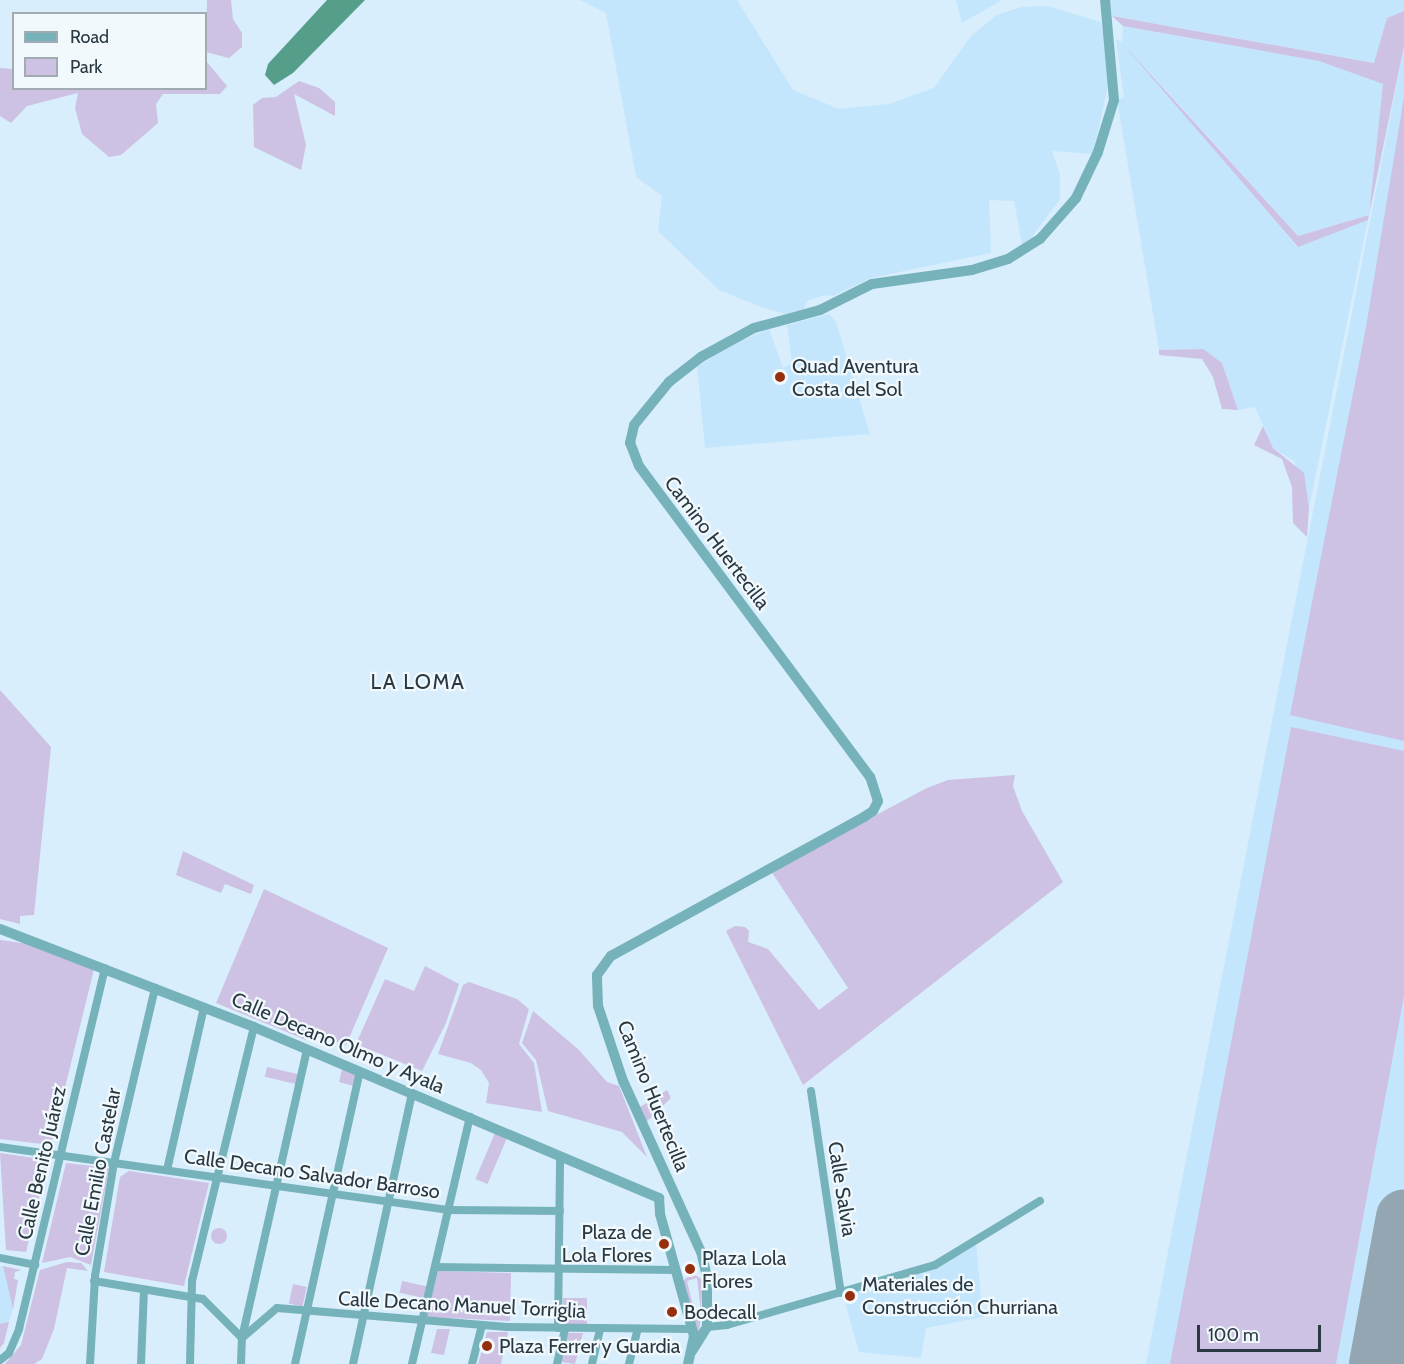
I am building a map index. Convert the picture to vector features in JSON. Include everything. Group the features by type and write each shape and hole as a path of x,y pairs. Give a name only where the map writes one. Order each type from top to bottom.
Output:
{"street":[{"name":"Camino Huertecilla","path":"674,1193 623,1081 598,1006 597,975 610,956 864,817 873,811 878,801 870,777 639,466 630,443 634,425 669,382 701,357 754,327 820,310 873,284 972,270 1008,259 1040,239 1076,198 1098,152 1114,100 1105,0"},
{"name":"Calle Decano Olmo y Ayala","path":"0,929 254,1027 560,1156 604,1172 659,1198"},
{"name":"Calle Benito Juárez","path":"0,1360 9,1353 19,1329 105,968"},
{"name":"Calle Emilio Castelar","path":"90,1364 94,1281 114,1163 155,988"},
{"path":"167,1170 204,1007"},
{"path":"190,1364 192,1281 254,1027"},
{"path":"241,1364 242,1338 307,1049"},
{"path":"295,1364 360,1072"},
{"name":"Calle Salvia","path":"811,1091 841,1293"},
{"path":"353,1364 412,1093"},
{"path":"412,1364 470,1117"},
{"name":"Calle Decano Salvador Barroso","path":"0,1147 448,1210 560,1211"},
{"path":"556,1364 561,1328 558,1269 560,1156"},
{"path":"688,1364 692,1351 707,1327 707,1277 701,1252 674,1193 659,1198 660,1214 692,1329 692,1351"},
{"path":"707,1327 727,1325 935,1265 1040,1201"},
{"path":"0,1258 35,1264"},
{"path":"435,1267 676,1270"},
{"path":"94,1281 202,1299 242,1338"},
{"path":"141,1364 144,1290"},
{"name":"Calle Decano Manuel Torriglia","path":"242,1338 276,1308 422,1322 561,1328 692,1329"},
{"path":"472,1364 482,1325"},
{"path":"592,1364 600,1329"},
{"path":"629,1364 638,1329"}],"shaded area":[{"path":"327,0 365,0 293,73 274,85 265,75 268,64"},
{"path":"580,0 737,0 793,90 839,109 889,104 934,88 971,36 997,15 1021,7 1047,6 1101,22 1108,55 1108,85 1093,154 1052,151 1060,174 1060,199 1031,238 1022,244 1014,201 989,200 991,253 871,278 833,296 824,295 807,301 804,309 785,314 761,307 719,290 658,231 662,196 636,177 606,13"},
{"path":"956,0 1002,0 962,23"},
{"path":"1110,0 1404,0 1404,11 1387,18 1375,63 1112,16"},
{"path":"1123,26 1319,61 1383,84 1369,215 1298,236 1143,65 1297,247 1368,220 1309,508 1294,461 1273,448 1255,407 1238,410 1222,363 1203,349 1159,350 1117,100 1124,97 1116,39 1122,42"},
{"path":"1404,47 1404,1364 1146,1364"},
{"path":"829,314 836,322 870,434 705,448 697,366 738,342 769,329 783,368 792,363 787,325"},
{"path":"976,1244 983,1317 926,1328 921,1358 859,1352 843,1295 906,1280"},
{"path":"0,1266 21,1270 15,1272 14,1279 18,1280 13,1309 0,1348"}],"green space":[{"path":"207,0 231,0 233,19 242,33 242,47 229,58 207,52"},
{"path":"1404,11 1404,46 1368,220 1298,247 1122,43 1298,236 1369,215 1383,84 1319,61 1123,26 1112,16 1374,63 1387,18"},
{"path":"207,62 227,86 220,94 163,94 156,104 158,123 121,155 109,157 82,134 75,108 78,93 27,106 11,123 0,116 0,68 12,69 12,90 207,90"},
{"path":"299,81 319,88 335,102 335,116 294,94 306,145 301,170 254,147 253,105 262,98 276,97"},
{"path":"1404,97 1404,741 1290,715 1366,327"},
{"path":"1203,349 1222,363 1238,410 1222,409 1213,377 1202,359 1159,355 1159,350"},
{"path":"1263,426 1273,448 1304,473 1309,508 1307,537 1293,523 1292,487 1282,459 1254,445"},
{"path":"0,690 51,747 34,915 20,916 20,924 0,919"},
{"path":"1291,727 1404,751 1404,996 1336,1364 1170,1364"},
{"path":"1015,775 1013,786 1022,811 1063,882 803,1085 726,931 735,926 745,927 749,931 748,942 768,949 819,1010 848,988 771,871 927,788 948,780"},
{"path":"183,851 254,885 251,894 225,884 221,893 176,875"},
{"path":"264,889 388,948 346,1045 313,1035 306,1040 216,1003"},
{"path":"0,940 30,944 94,969 51,1145 0,1139"},
{"path":"425,966 459,984 446,1023 422,1071 356,1044 385,979 414,991"},
{"path":"469,982 517,999 529,1009 519,1044 534,1063 542,1112 486,1103 489,1083 481,1070 471,1063 438,1054 463,985"},
{"path":"533,1011 578,1049 607,1082 619,1086 647,1157 622,1132 548,1111 536,1060 522,1043"},
{"path":"267,1067 298,1074 296,1084 265,1077"},
{"path":"342,1069 356,1075 354,1086 339,1082"},
{"path":"667,1090 671,1098 646,1122 640,1107"},
{"path":"495,1133 507,1138 487,1184 475,1179"},
{"path":"0,1153 48,1160 26,1252 6,1250"},
{"path":"66,1163 109,1168 91,1265 70,1257 42,1263"},
{"path":"129,1171 209,1183 184,1286 104,1272 120,1177"},
{"path":"216,1228 222,1228 227,1236 225,1242 216,1244 211,1239 211,1233"},
{"path":"67,1262 81,1263 88,1271 67,1268 54,1329 42,1359 34,1364 5,1364 21,1345 40,1270"},
{"path":"3,1266 21,1270 15,1272 14,1279 18,1280 13,1309"},
{"path":"438,1271 511,1273 510,1321 427,1317"},
{"path":"692,1273 703,1280 701,1311 697,1278 687,1281 695,1314 701,1312 699,1338 683,1281"},
{"path":"402,1281 426,1286 424,1298 400,1293"},
{"path":"293,1284 307,1287 303,1306 289,1304"},
{"path":"563,1298 587,1298 587,1324 563,1324"},
{"path":"9,1322 4,1343 0,1348 0,1324"},
{"path":"437,1329 450,1329 444,1355 431,1353"},
{"path":"487,1332 508,1332 501,1364 478,1364"},
{"path":"568,1333 583,1333 575,1364 561,1362"}],"runway":[{"path":"1377,1364 1404,1217"}],"place":[{"name":"Quad Aventura Costa del Sol","path":"780,377"},
{"name":"Plaza de Lola Flores","path":"664,1244"},
{"name":"Plaza Lola Flores","path":"690,1269"},
{"name":"Materiales de Construcción Churriana","path":"850,1296"},
{"name":"Bodecall","path":"672,1312"},
{"name":"Plaza Ferrer y Guardia","path":"487,1346"}],"district":[{"name":"LA LOMA","path":"418,682"}]}
